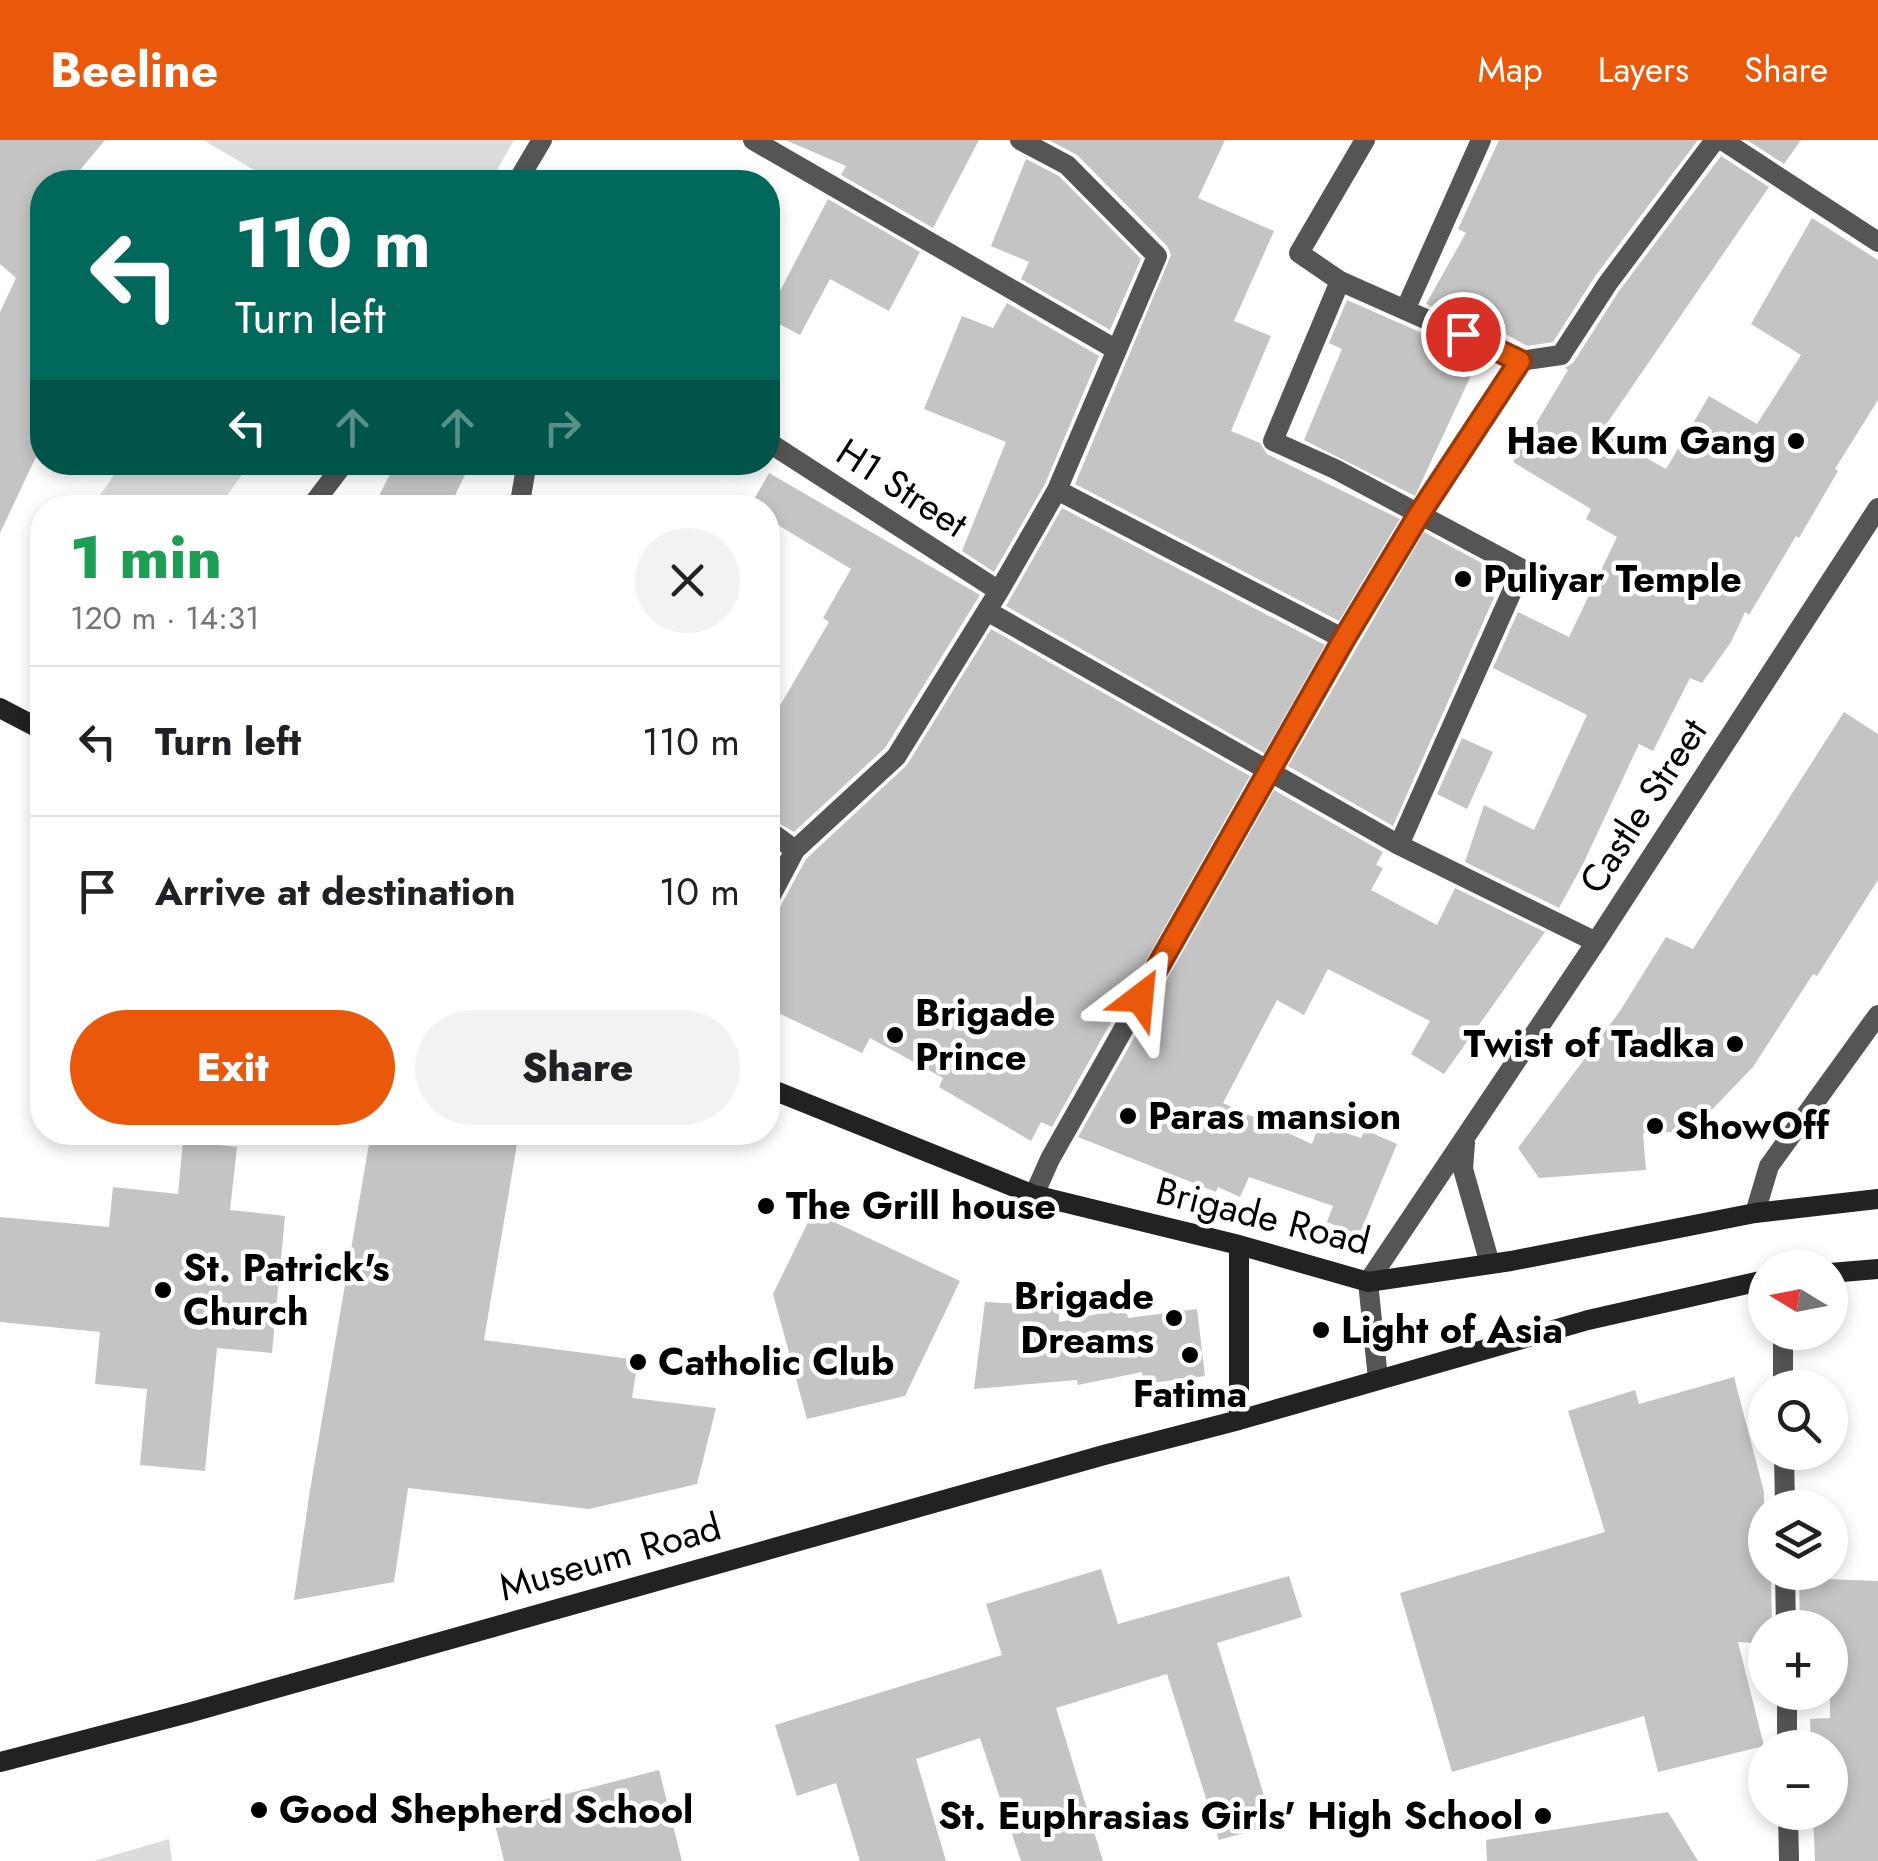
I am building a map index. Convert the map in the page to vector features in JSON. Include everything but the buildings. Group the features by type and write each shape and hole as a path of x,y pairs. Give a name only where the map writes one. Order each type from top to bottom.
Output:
{"main road":[{"path":"0,708 30,724"},
{"name":"Brigade Road","path":"780,1093 1034,1195 1239,1245 1368,1282 1490,1264 1755,1213 1878,1198"},
{"path":"1239,1245 1239,1420 1588,1320 1748,1284"},
{"path":"1848,1272 1878,1270"},
{"name":"Museum Road","path":"0,1762 1239,1420"}],"street":[{"path":"524,170 542,140"},
{"path":"754,140 1114,349"},
{"path":"780,878 795,850 896,756 999,592 1057,490 1156,256 1067,165 1020,140"},
{"path":"1365,140 1299,253 1340,281 1520,361 1561,355 1608,284 1718,140 1878,242"},
{"path":"1406,308 1481,140"},
{"path":"1340,281 1273,441 1420,513 1522,569 1398,845"},
{"path":"1034,1195 1267,771 1420,513 1520,361"},
{"name":"H1 Street","path":"780,450 999,592"},
{"path":"320,495 335,475"},
{"path":"1057,490 1344,639"},
{"name":"Castle Street","path":"1368,1282 1465,1141 1878,508"},
{"path":"987,610 1398,845 1596,942"},
{"path":"780,839 795,850"},
{"path":"1755,1213 1769,1166 1878,1015"},
{"path":"1465,1141 1463,1169 1490,1264"},
{"path":"1368,1282 1378,1378"},
{"path":"1788,1830 1789,1861"}],"shaded area":[{"path":"203,140 514,140 497,170 254,170"},
{"path":"113,475 242,475 227,495 100,495"},
{"path":"169,1839 172,1861 94,1861"}],"place":[{"name":"Hae Kum Gang","path":"1796,441"},
{"name":"Puliyar Temple","path":"1463,579"},
{"name":"Brigade Prince","path":"895,1035"},
{"name":"Twist of Tadka","path":"1735,1044"},
{"name":"Paras mansion","path":"1128,1116"},
{"name":"ShowOff","path":"1655,1126"},
{"name":"The Grill house","path":"766,1206"},
{"name":"St. Patrick's Church","path":"163,1290"},
{"name":"Brigade Dreams","path":"1174,1318"},
{"name":"Light of Asia","path":"1321,1330"},
{"name":"Fatima","path":"1190,1355"},
{"name":"Catholic Club","path":"638,1362"},
{"name":"Good Shepherd School","path":"259,1810"},
{"name":"St. Euphrasias Girls' High School","path":"1543,1816"}],"route":[{"path":"1140,998 1344,639 1420,513 1520,361 1463,334"}]}
